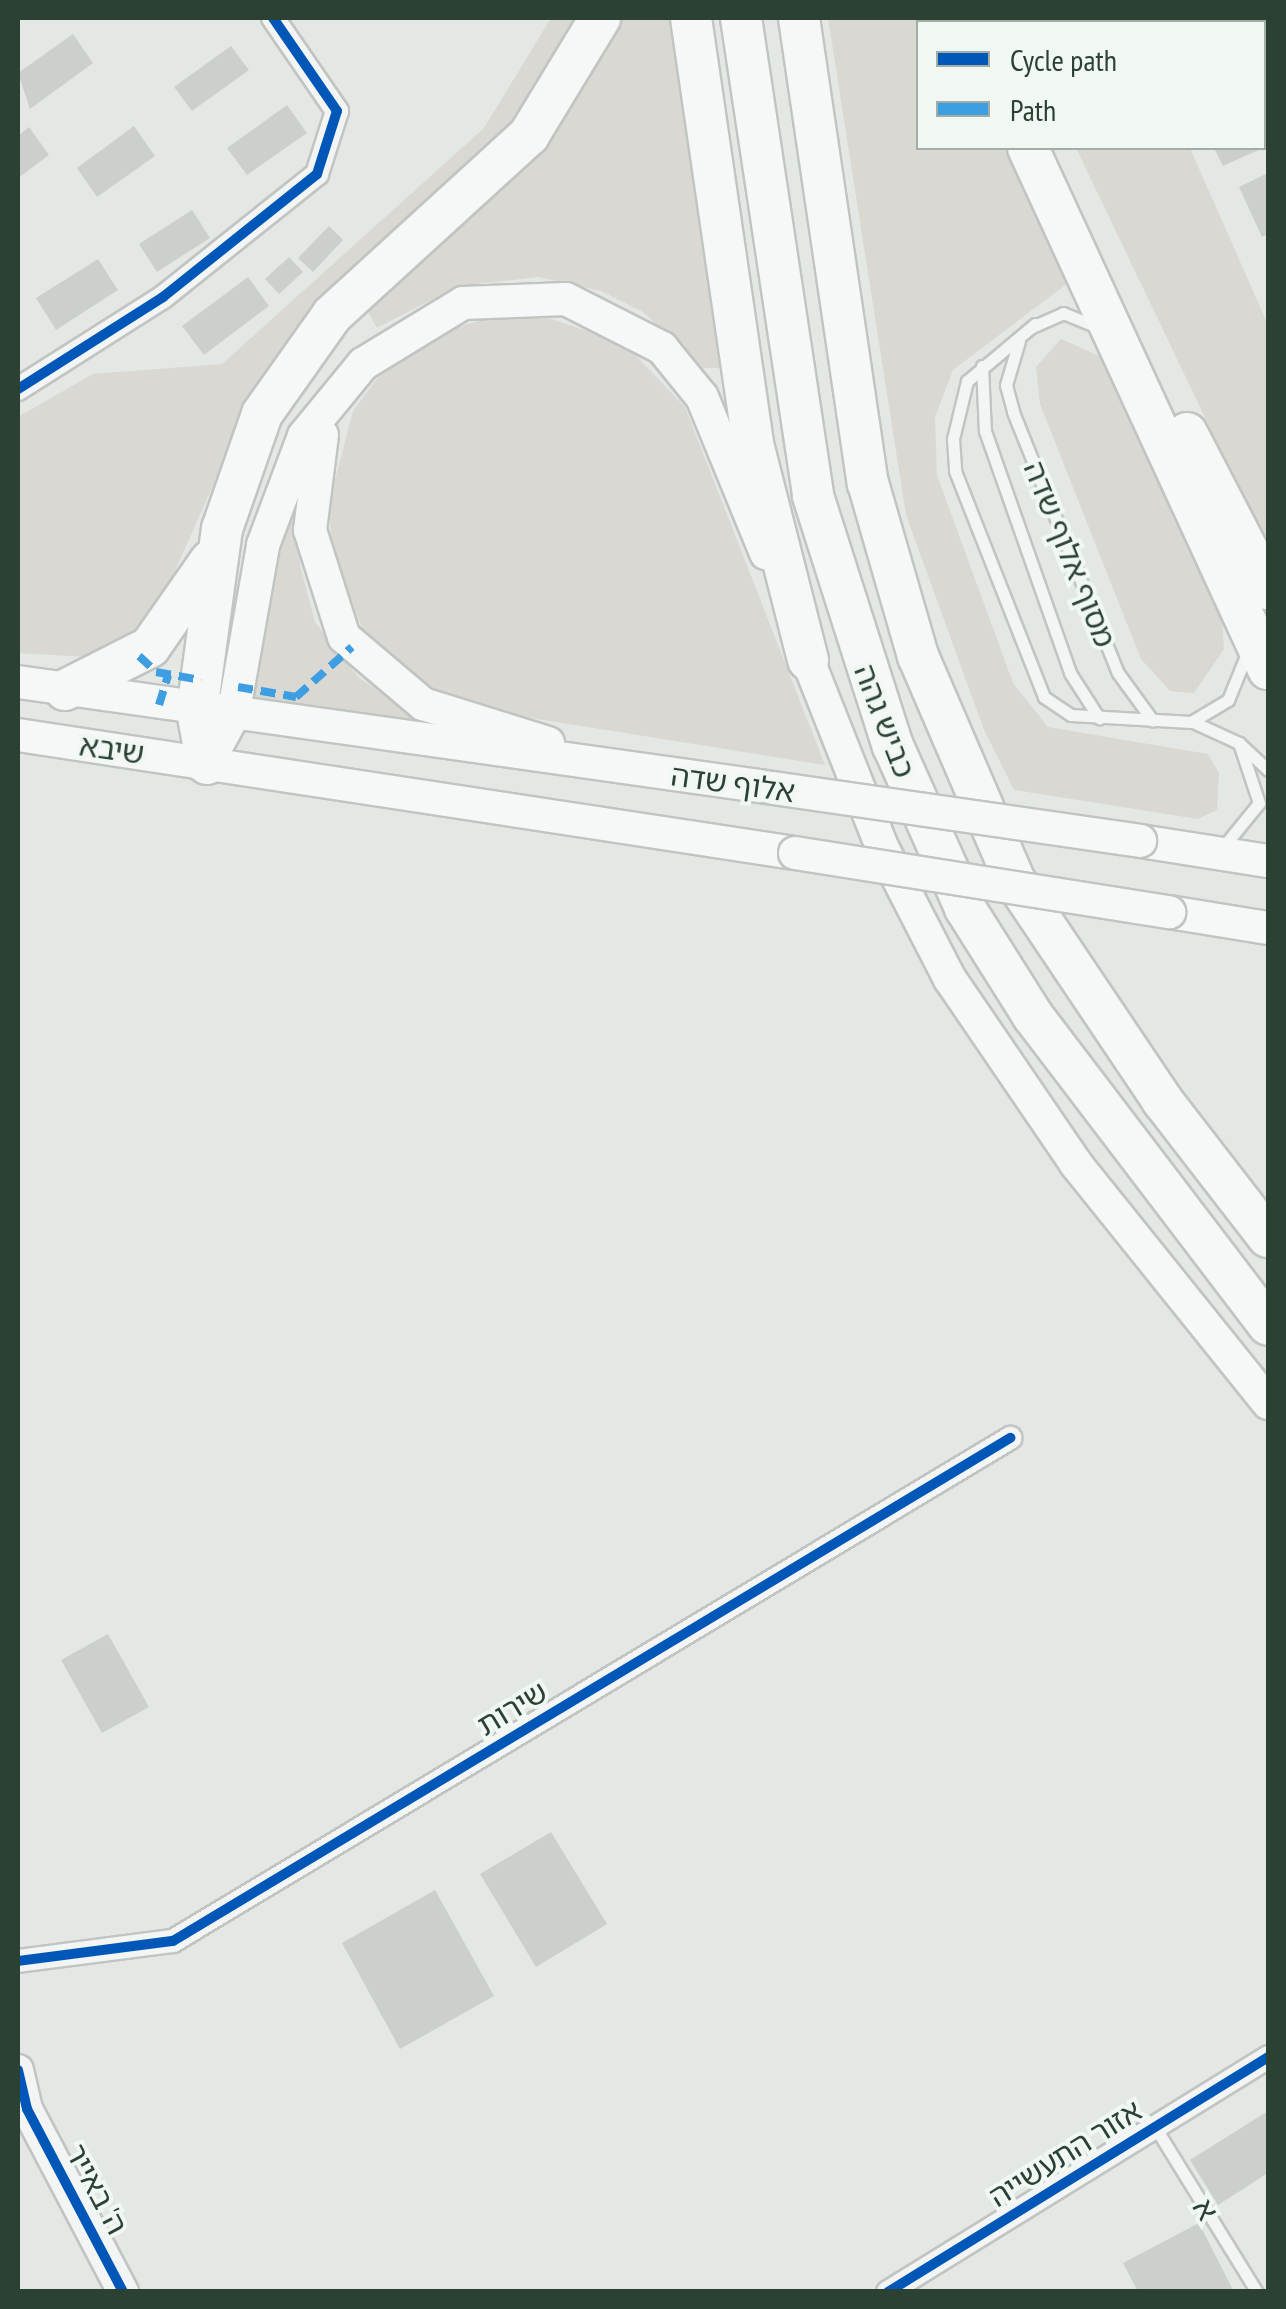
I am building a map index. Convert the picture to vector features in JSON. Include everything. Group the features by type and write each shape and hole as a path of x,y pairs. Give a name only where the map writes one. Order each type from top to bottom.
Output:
{"highway":[{"path":"65,690 108,676 161,636 200,581 262,414 303,348 529,135 600,18"},
{"path":"690,18 752,444 808,660"},
{"name":"כביש גהה","path":"741,18 813,496 893,746 965,908 1023,1000 1268,1325"},
{"name":"כביש גהה","path":"798,18 868,483 918,656 1023,895 1162,1100 1268,1237"},
{"path":"1029,150 1268,670"},
{"path":"1039,150 1268,589"},
{"path":"207,764 215,713 222,529"}],"main road":[{"path":"215,713 273,510 318,413 364,364 412,329 494,296 566,299 634,327 702,397 881,845 950,979 1076,1164 1268,1403"},
{"path":"364,364 325,426 310,483 314,556 344,636 423,704 644,771"},
{"name":"שיבא","path":"18,682 215,713"},
{"name":"אלוף שדה","path":"215,713 773,788 1268,861"},
{"name":"שיבא","path":"18,735 207,764"},
{"name":"אלוף שדה","path":"207,764 1268,928"}],"street":[{"path":"18,389 164,297 317,174 337,111 273,18"},
{"name":"שירות","path":"18,1961 173,1941 1010,1438"},
{"name":"אזור התעשייה","path":"888,2292 1268,2057"},
{"path":"18,2070 22,2108"},
{"name":"ה' באייר","path":"22,2108 123,2292"}],"lane":[{"path":"1119,345 1063,313 1035,324 982,366 956,400 955,471 1029,675 1059,710 1098,718 1190,722 1211,716 1237,686 1249,628"},
{"name":"מסוף אלוף שדה","path":"1035,324 1010,359 1013,412 1118,674 1153,721"},
{"path":"982,366 985,431 1070,674 1098,718"},
{"path":"1190,722 1239,743 1268,770"},
{"path":"1206,852 1239,835 1258,803 1239,743"},
{"name":"א","path":"1156,2127 1257,2292"}],"shaded area":[{"path":"551,18 582,18 510,131 235,437 168,586 130,641 106,658 18,653 18,417 93,374 222,364 484,128"},
{"path":"616,18 677,18 727,368 703,368 643,312 601,291 538,277 458,286 377,328 368,312 542,144"},
{"path":"828,18 948,18 916,20 916,150 1008,150 1068,283 953,370 935,417 937,475 1013,683 1048,727 1208,754 1219,773 1217,810 1198,819 1014,790 984,730 906,515"},
{"path":"1077,150 1191,150 1268,325 1268,549"},
{"path":"536,314 624,343 685,407 825,765 482,710 426,687 363,631 333,553 328,506 353,411 378,377 432,336 496,315"},
{"path":"1061,339 1104,358 1221,606 1224,649 1194,693 1170,691 1141,659 1040,404 1036,367"},
{"path":"304,481 300,565 315,622 359,678 419,716 418,729 243,704 271,541"}],"building":[{"path":"1160,18 1222,18 1217,20"},
{"path":"73,34 93,63 30,109 18,73"},
{"path":"231,46 249,70 192,111 174,87"},
{"path":"287,105 307,133 247,175 227,148"},
{"path":"134,126 155,156 97,197 77,168"},
{"path":"29,127 49,155 18,178 18,136"},
{"path":"1215,150 1259,150 1223,166"},
{"path":"1268,173 1268,234 1262,237 1239,187"},
{"path":"192,210 210,238 157,272 139,244"},
{"path":"329,226 343,240 313,272 298,258"},
{"path":"289,257 303,272 279,294 265,279"},
{"path":"98,259 118,290 56,330 36,298"},
{"path":"248,277 269,306 204,355 182,326"},
{"path":"108,1634 149,1707 102,1733 61,1660"},
{"path":"551,1832 607,1924 536,1967 480,1874"},
{"path":"435,1890 494,1996 400,2049 342,1943"},
{"path":"1268,2111 1268,2173 1218,2205 1190,2160"},
{"path":"1199,2223 1234,2292 1138,2292 1123,2263"}],"marked path":[{"path":"238,687 296,697 352,647"},
{"path":"139,656 156,672 201,680"},
{"path":"159,705 168,675"}],"cycle path":[{"path":"18,389 163,297 317,174 337,111 273,18"},
{"path":"18,1961 173,1941 1010,1438"},
{"path":"888,2292 1268,2057"},
{"path":"18,2070 27,2109 123,2292"}]}
